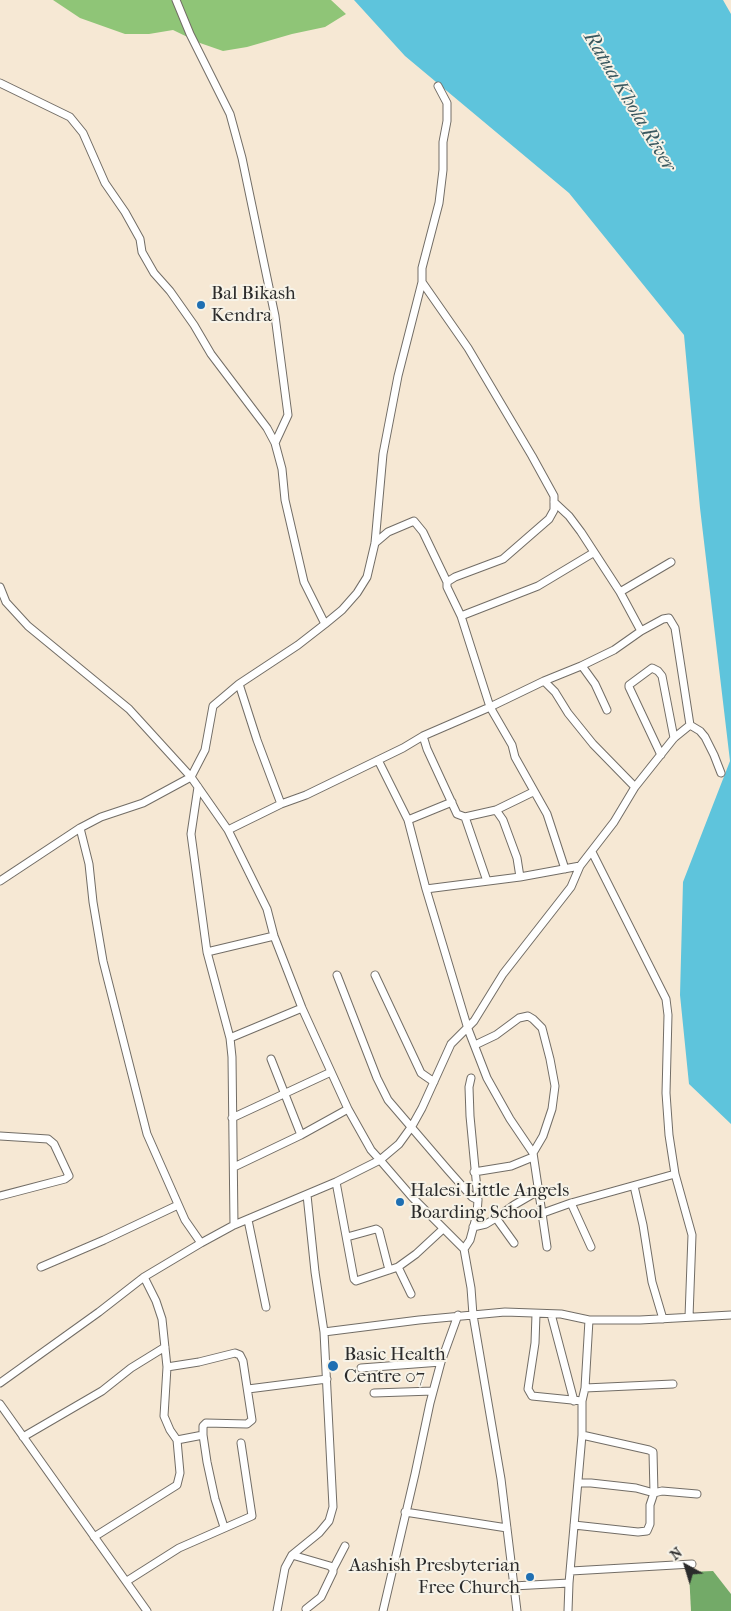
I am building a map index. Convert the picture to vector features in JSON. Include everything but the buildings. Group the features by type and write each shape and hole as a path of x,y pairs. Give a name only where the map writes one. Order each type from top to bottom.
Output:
{"street":[{"path":"176,0 190,34 230,114 242,158 275,316 288,415 275,443"},
{"path":"0,83 70,118 83,133 105,184 140,239 142,252 154,273 170,291 194,325 211,354 266,428 275,443 282,469 285,500 304,582 325,624"},
{"path":"0,880 80,828 101,817 143,803 191,777 205,750 213,706 239,684 298,645 342,610 357,593 367,577 375,543 385,444 398,376 422,282 422,268 439,203 447,103 438,86"},
{"path":"422,282 473,357 554,496 554,510 549,519 503,559 455,577 447,582"},
{"path":"554,502 569,516 620,592 641,631"},
{"path":"375,543 388,532 414,521 423,532 461,616 490,707 512,745 515,757 531,784 533,792 547,814 564,869"},
{"path":"461,616 538,586 593,553"},
{"path":"620,592 671,562"},
{"path":"0,587 6,602 28,626 129,709 198,786 228,830 267,909 274,936 302,1008 348,1109 371,1150 412,1197 464,1249 471,1288 473,1315 501,1479 517,1611"},
{"path":"228,830 281,804 306,795 423,736 490,707 544,680 582,666 614,650 641,631 663,619 669,618 675,628 690,725"},
{"path":"582,666 594,684 607,710"},
{"path":"661,755 629,687 629,684 652,668 662,676 674,738"},
{"path":"544,680 593,744 635,787"},
{"path":"239,684 256,740 281,804"},
{"path":"0,1382 99,1312 144,1277 234,1225 307,1195 380,1160 399,1144 412,1126 450,1044 468,1029 503,974 571,887 580,866 614,822 635,787 674,738 690,725"},
{"path":"690,725 700,731 705,737 721,773"},
{"path":"423,736 427,749 458,814 465,817 496,810 533,792"},
{"path":"378,760 408,820 426,889 468,1029 487,1078 533,1155 547,1247"},
{"path":"198,786 191,834 207,952 230,1038 232,1057 234,1225"},
{"path":"408,820 452,802"},
{"path":"496,810 503,820 517,858 520,877"},
{"path":"465,817 487,881"},
{"path":"80,828 89,864 92,902 103,961 147,1134 185,1220 202,1243"},
{"path":"592,852 666,999 668,1015 666,1093 669,1135 675,1174 692,1235 689,1317"},
{"path":"426,889 520,877 580,866"},
{"path":"207,952 274,936"},
{"path":"337,975 377,1078 388,1100 472,1197 478,1200"},
{"path":"376,975 422,1073 434,1082"},
{"path":"230,1038 302,1008"},
{"path":"474,1172 511,1166 533,1155 543,1136 552,1109 555,1086 542,1028 528,1016 519,1018 496,1036 475,1045"},
{"path":"271,1059 301,1135"},
{"path":"232,1118 331,1072"},
{"path":"464,1249 470,1240 478,1200 470,1116 470,1078"},
{"path":"234,1167 301,1135 348,1109"},
{"path":"0,1136 48,1139 54,1144 69,1176 66,1179 0,1196"},
{"path":"543,1213 571,1203 675,1174"},
{"path":"336,1182 354,1279 356,1281 398,1267 416,1254 443,1229"},
{"path":"634,1186 643,1225 652,1282 663,1319"},
{"path":"473,1227 486,1224 514,1205 538,1192"},
{"path":"277,1611 285,1568 292,1555 329,1521 333,1507 324,1332 315,1272 307,1195"},
{"path":"571,1203 591,1248"},
{"path":"41,1267 97,1244 178,1205"},
{"path":"496,1218 514,1243"},
{"path":"248,1220 266,1307"},
{"path":"347,1237 376,1229 379,1231 390,1270"},
{"path":"398,1267 411,1294"},
{"path":"94,1537 177,1485 180,1472 176,1440 164,1416 167,1367 162,1319 156,1301 144,1277"},
{"path":"324,1332 458,1315 504,1312 551,1314 589,1320 663,1319 731,1314"},
{"path":"536,1314 535,1343 528,1389 532,1396 582,1402"},
{"path":"551,1314 574,1400"},
{"path":"383,1611 433,1391 458,1315"},
{"path":"568,1611 582,1435 582,1402 586,1388 589,1320"},
{"path":"23,1437 102,1391 131,1368 165,1347"},
{"path":"167,1367 199,1362 235,1353 240,1355 243,1361 252,1420 247,1424 206,1423 203,1426 215,1499 224,1527"},
{"path":"361,1368 441,1362"},
{"path":"248,1389 327,1379"},
{"path":"586,1388 673,1384"},
{"path":"374,1393 433,1391"},
{"path":"0,1404 127,1581 146,1611"},
{"path":"176,1440 203,1434"},
{"path":"574,1525 624,1531 647,1531 650,1524 650,1504 654,1493 653,1452 582,1435"},
{"path":"127,1581 179,1548 252,1516 241,1443"},
{"path":"578,1483 636,1488 654,1493 662,1491 697,1494"},
{"path":"405,1512 507,1528"},
{"path":"306,1610 321,1597 345,1546"},
{"path":"292,1555 333,1568"},
{"path":"571,1571 692,1564"},
{"path":"514,1586 569,1583"}],"green space":[{"path":"53,0 331,0 346,14 325,27 247,47 223,51 200,43 173,30 149,34 125,34 80,18"},
{"path":"713,1571 731,1594 731,1611 691,1611 689,1572"}],"water":[{"name":"Ratua Khola River","path":"354,0 723,0 731,14 731,1124 689,1084 680,995 683,882 730,761 700,508 684,335 569,193 405,56"}],"place":[{"name":"Bal Bikash Kendra","path":"201,305"},
{"name":"Halesi Little Angels Boarding School","path":"400,1202"},
{"name":"Basic Health Centre 07","path":"333,1366"},
{"name":"Aashish Presbyterian Free Church","path":"530,1577"}]}
